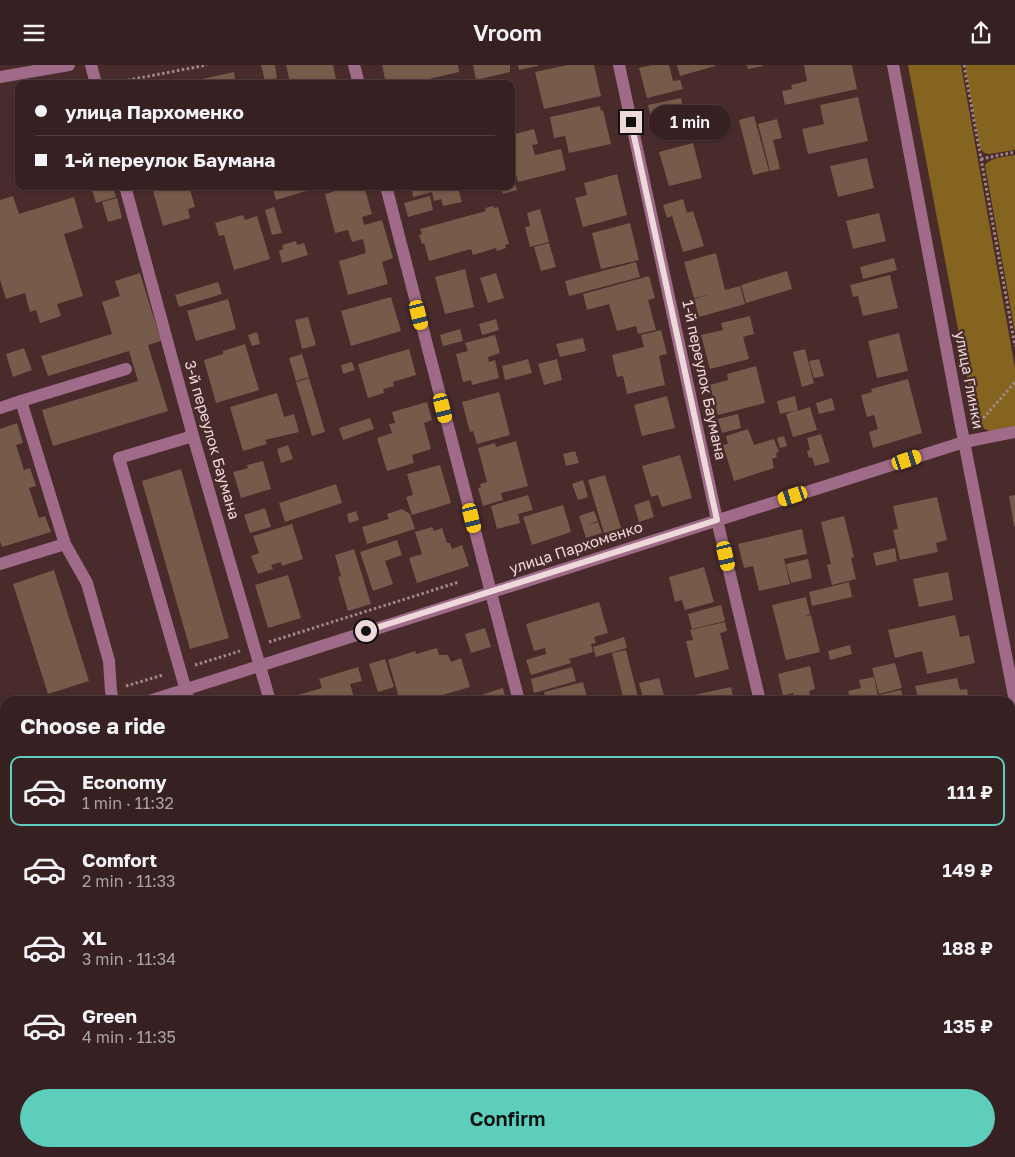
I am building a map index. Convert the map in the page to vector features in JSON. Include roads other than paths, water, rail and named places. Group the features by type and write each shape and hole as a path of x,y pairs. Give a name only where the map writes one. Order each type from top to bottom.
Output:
{"street":[{"path":"0,77 69,65"},
{"path":"92,65 95,80"},
{"path":"354,65 358,80"},
{"name":"1-й переулок Баумана","path":"619,65 717,520 759,696"},
{"name":"улица Глинки","path":"893,65 1014,696"},
{"name":"3-й переулок Баумана","path":"126,190 193,437 269,696"},
{"path":"387,190 519,696"},
{"path":"0,408 126,369"},
{"path":"21,401 65,544 87,583 109,661 112,696"},
{"name":"улица Пархоменко","path":"187,695 260,666 717,520 964,442 1015,432"},
{"path":"187,695 119,458 193,437"},
{"path":"0,564 65,544"}]}
